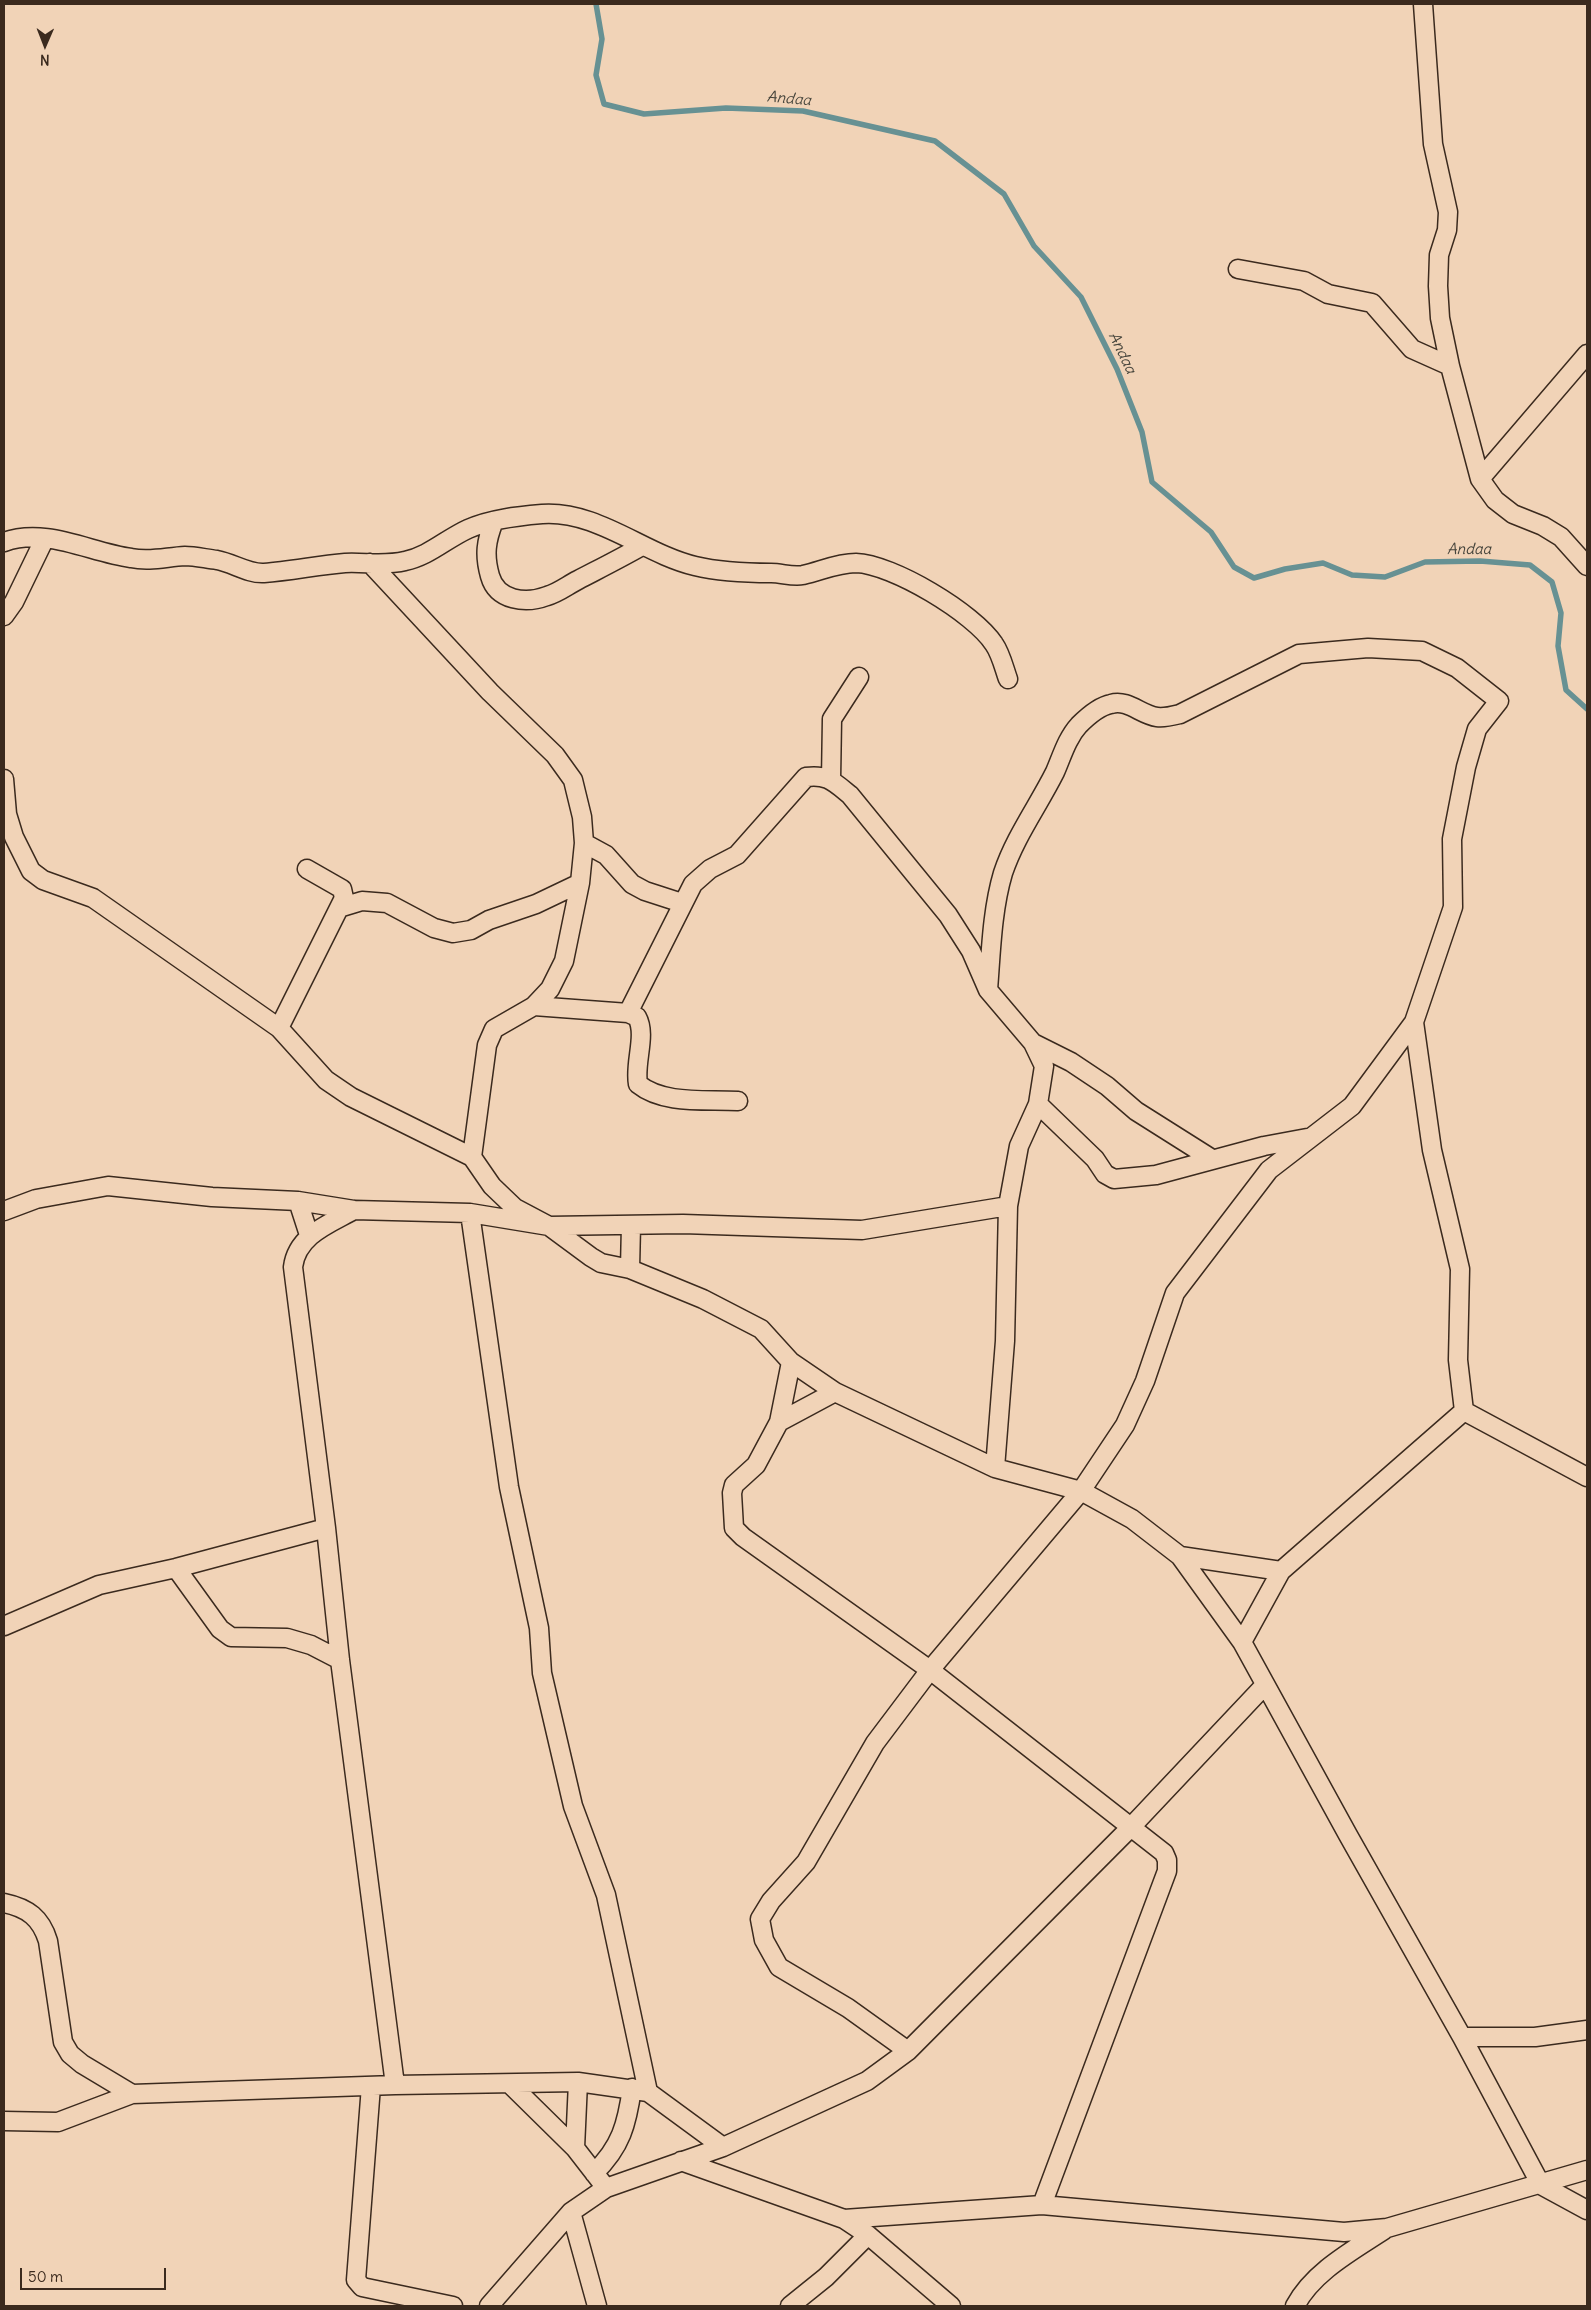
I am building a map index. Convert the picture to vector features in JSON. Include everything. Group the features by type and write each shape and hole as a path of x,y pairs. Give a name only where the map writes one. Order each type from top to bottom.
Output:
{"street":[{"path":"1423,4 1433,144 1448,212 1447,230 1439,254 1440,318 1450,366 1480,479 1495,500 1514,514 1543,526 1561,537 1587,566"},
{"path":"1238,269 1304,281 1328,294 1372,303 1412,349 1450,366"},
{"path":"1480,479 1587,354"},
{"path":"4,542 26,537 45,538 131,558 159,560 186,556 220,561 264,573 346,563 386,564 406,561 435,550 467,530 494,521 545,514 567,515 586,520 642,546 693,566 741,573 802,575 837,565 858,563 879,568 933,592 984,632 995,644 1008,679"},
{"path":"494,521 486,540 485,560 492,582 501,595 512,598 528,600 547,596 642,546"},
{"path":"4,616 14,602 45,538"},
{"path":"370,563 490,692 555,755 572,780 582,817 584,843 580,883 564,961 550,989 534,1006 494,1029 490,1035 472,1157"},
{"path":"908,2051 848,2008 780,1967 764,1940 760,1919 771,1901 806,1862 875,1743 930,1670 1081,1491 1125,1425 1145,1381 1175,1293 1269,1170 1352,1106 1414,1022 1453,907 1452,839 1466,767 1477,729 1500,701 1457,668 1422,651 1368,648 1299,654 1180,714 1156,717 1129,705 1111,704 1094,712 1079,725 1067,742 1054,772 1023,828 1003,874 994,925 988,990"},
{"path":"830,780 832,719 859,677"},
{"path":"628,1013 693,884 710,869 737,855 806,777 820,775 850,795 948,915 971,951 988,990 1033,1043 1044,1066 1038,1104 1019,1146 1008,1206 1005,1341 995,1468"},
{"path":"4,779 7,814 14,837 31,871 43,880 93,898 279,1028 326,1080 351,1097 472,1157 492,1186 516,1208 549,1226 591,1258 630,1269 703,1299 761,1329 791,1362 835,1392 995,1468 1081,1491 1132,1519 1180,1556 1242,1642 1462,2037 1541,2185 1587,2210"},
{"path":"584,843 606,855 617,864 632,884 645,891 682,903"},
{"path":"279,1028 344,898 342,889 307,869"},
{"path":"339,908 362,901 387,903 434,928 453,933 471,930 489,920 536,904 580,883"},
{"path":"534,1006 628,1013 637,1017 640,1022 636,1072 638,1084 647,1091 662,1097 738,1101"},
{"path":"1414,1022 1432,1150 1460,1269 1458,1360 1464,1411"},
{"path":"1033,1043 1071,1062 1107,1086 1136,1111 1212,1159"},
{"path":"1038,1104 1095,1159 1105,1174 1114,1179 1156,1175 1212,1159 1310,1138"},
{"path":"4,1212 36,1199 108,1186 212,1197 298,1201 354,1210 470,1213 549,1226 786,1226 862,1230 1008,1206"},
{"path":"298,1201 309,1235"},
{"path":"354,1210 309,1235 294,1255 293,1266 326,1528 340,1660 395,2085"},
{"path":"470,1213 509,1487 539,1628 542,1673 573,1806 606,1896 640,2090 628,2114 620,2142 610,2158 594,2173"},
{"path":"630,1269 631,1225"},
{"path":"791,1362 779,1422 756,1465 734,1485 732,1493 734,1528 743,1537 930,1670 1164,1853 1167,1860 1167,1871 1042,2205"},
{"path":"779,1422 835,1392"},
{"path":"1464,1411 1587,1477"},
{"path":"1242,1642 1281,1571 1464,1411"},
{"path":"4,1626 99,1585 176,1568 326,1528"},
{"path":"1180,1556 1281,1571"},
{"path":"176,1568 220,1629 231,1637 287,1638 311,1644 340,1660"},
{"path":"489,2306 571,2212 606,2188 723,2147 866,2081 908,2051 1131,1827 1265,1684"},
{"path":"4,1903 31,1913 43,1926 48,1941 63,2042 70,2054 132,2094"},
{"path":"1462,2037 1535,2037 1587,2030"},
{"path":"575,2148 578,2082"},
{"path":"4,2121 58,2122 132,2094 395,2085 578,2082 640,2090 723,2147"},
{"path":"510,2084 575,2148 606,2188"},
{"path":"371,2086 356,2280 362,2287 453,2306"},
{"path":"681,2162 844,2219 868,2234 951,2306"},
{"path":"844,2219 1042,2205 1344,2232 1387,2228 1541,2185 1587,2170"},
{"path":"571,2212 597,2306"},
{"path":"1294,2306 1300,2295 1336,2262 1387,2228"},
{"path":"790,2306 826,2277 868,2234"}],"waterway":[{"name":"Andaa","path":"596,4 602,39 596,75 604,104 644,114 726,108 803,111 935,141 1004,194 1034,246 1081,297 1117,369 1142,432 1152,482 1211,532 1234,567 1254,578 1285,569 1323,563 1352,575 1385,577 1425,562 1480,561 1530,565 1552,582 1561,613 1558,646 1566,690 1587,709"}]}
